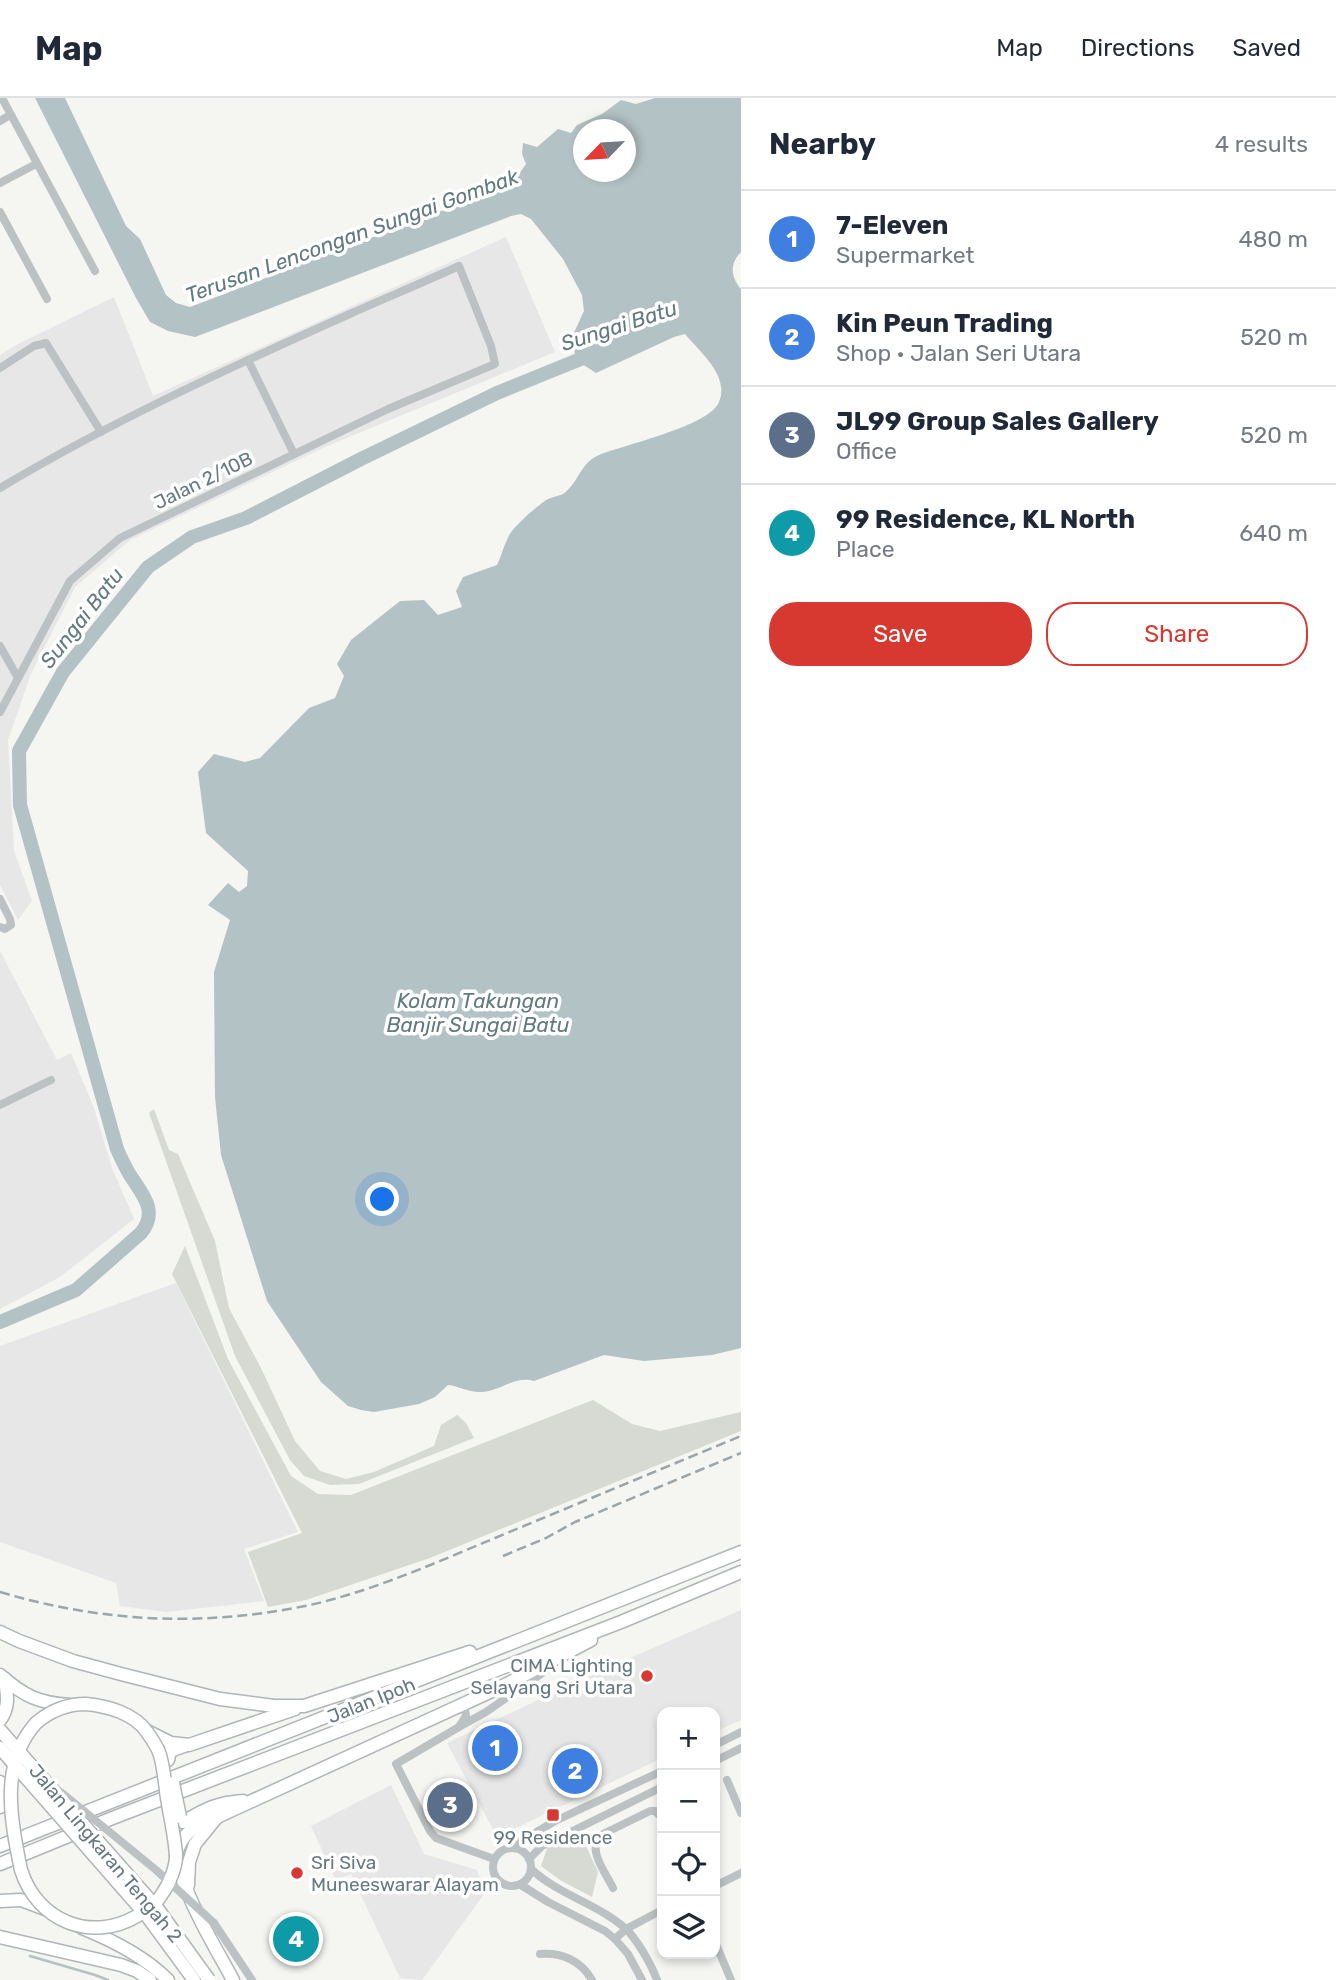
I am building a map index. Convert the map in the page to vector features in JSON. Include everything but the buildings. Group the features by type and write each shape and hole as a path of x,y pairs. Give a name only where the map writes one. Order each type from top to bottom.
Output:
{"highway":[{"name":"Jalan Ipoh","path":"0,1846 741,1552"},
{"name":"Jalan Ipoh","path":"0,1864 621,1622 741,1572"},
{"path":"251,1801 223,1802 183,1822 168,1760 170,1751 612,1603"},
{"path":"77,1925 109,1927 145,1911 163,1894 168,1885 182,1840 202,1821 458,1706 573,1651 621,1622"},
{"path":"0,1632 73,1661 220,1699 274,1706 304,1706"},
{"path":"2,1677 18,1691 42,1702 110,1708 171,1743 189,1745"},
{"path":"0,1720 8,1702 2,1677"},
{"path":"0,1807 10,1753 21,1737 40,1719 70,1705"},
{"name":"Jalan Lingkaran Tengah 2","path":"0,1730 157,1908 209,1980"},
{"path":"147,1731 162,1762 176,1858 187,1892 233,1980"},
{"name":"Jalan Lingkaran Tengah 2","path":"0,1748 147,1916 194,1980"},
{"path":"3,1788 24,1881 45,1909"},
{"path":"187,1892 192,1853 217,1816"},
{"path":"0,1900 21,1900 45,1909 60,1919 108,1939 168,1980"},
{"path":"0,1937 121,1965 150,1980"}],"street":[{"path":"2,98 95,271"},
{"path":"0,121 10,116"},
{"path":"0,183 36,164"},
{"path":"0,212 47,299"},
{"name":"Jalan 2/10B","path":"0,712 70,581 120,538 388,409 495,364 491,346 459,266 248,360"},
{"path":"0,368 34,346 46,344 101,432"},
{"path":"0,488 101,432 248,360 294,454"},
{"path":"0,646 18,678"},
{"path":"0,899 11,925 5,929 0,927"},
{"path":"0,1105 51,1080"},
{"path":"494,1859 436,1838 396,1764 486,1712 573,1651"},
{"path":"458,1706 465,1709 466,1716 459,1727"},
{"path":"720,1742 741,1732"},
{"path":"720,1758 741,1748"},
{"path":"513,1848 555,1821 657,1773"},
{"path":"41,1776 156,1870 214,1923 252,1980"},
{"path":"727,1780 741,1813"},
{"path":"529,1859 542,1846 657,1789"},
{"path":"613,1888 595,1850 596,1839 650,1811 657,1813"},
{"path":"502,1850 520,1850 529,1859 530,1875 521,1885 508,1887 497,1881 492,1870 494,1859 502,1850"},
{"path":"531,1869 561,1892 600,1911 626,1929 657,1980"},
{"path":"720,1884 741,1873"},
{"path":"521,1885 605,1931 628,1954 642,1980"},
{"path":"615,1939 626,1929 657,1913"},
{"path":"540,1954 562,1955 574,1961 592,1980"},
{"path":"720,1954 731,1980"}],"shaded area":[{"path":"506,237 555,352 325,447 130,540 75,587 31,674 8,740 14,851 32,901 18,920 0,885 0,355 114,297 153,396"},
{"path":"0,951 57,1060 71,1053 94,1108 112,1168 134,1219 60,1277 0,1309"},
{"path":"154,1109 169,1150 178,1154 215,1241 229,1308 295,1441 320,1471 346,1479 374,1472 434,1446 441,1425 457,1415 466,1423 474,1438 359,1484 330,1485 304,1476 290,1460 235,1356 149,1113"},
{"path":"185,1246 228,1359 291,1476 318,1494 351,1495 593,1400 632,1424 660,1431 741,1412 741,1431 430,1558 306,1600 268,1607 248,1552 302,1533 172,1274"},
{"path":"176,1283 298,1532 244,1549 264,1601 167,1612 120,1606 116,1583 0,1542 0,1346"},
{"path":"741,1610 741,1720 720,1730 720,1707 657,1707 657,1760 497,1837 447,1743 595,1673"},
{"path":"391,1785 424,1854 477,1870 484,1894 422,1980 400,1978 351,1874 336,1881 311,1826"},
{"path":"579,1831 598,1872 592,1897 541,1866 548,1846"}],"water":[{"name":"Kolam Takungan Banjir Sungai Batu","path":"35,98 65,98 126,226 140,239 166,295 176,303 190,307 512,184 526,164 522,154 523,143 537,147 558,129 571,133 573,130 573,182 636,182 636,119 591,119 621,100 636,104 655,98 741,98 741,252 733,270 741,289 741,1348 712,1355 644,1361 604,1355 534,1381 520,1380 488,1391 473,1391 448,1385 435,1397 419,1404 374,1412 348,1406 321,1382 267,1301 221,1155 215,1097 214,972 230,920 208,905 228,883 239,892 247,886 248,871 206,833 198,772 214,754 245,762 260,758 309,708 335,698 344,676 337,664 351,640 400,601 424,600 438,615 462,607 456,591 463,577 497,565 507,539 515,528 544,501 568,490 587,463 599,455 683,427 712,411 719,402 721,392 712,365 685,334 596,373 576,360 572,337 584,311 582,295 563,259 531,219 521,214 195,337 168,331 150,322"}],"waterway":[{"name":"Sungai Batu","path":"0,1322 76,1290 141,1233 149,1217 144,1196 126,1169 117,1149 20,805 19,751 63,672 148,567 192,537 246,518 497,393 593,354"},
{"path":"30,1956 108,1980"}],"railway":[{"path":"0,1592 76,1610 151,1618 228,1617 305,1606 401,1576 741,1436"},
{"path":"503,1556 575,1522 741,1453"}],"place":[{"name":"CIMA Lighting Selayang Sri Utara","path":"647,1676"},
{"name":"7-Eleven","path":"495,1748"},
{"name":"Kin Peun Trading","path":"575,1771"},
{"name":"JL99 Group Sales Gallery","path":"450,1805"},
{"name":"99 Residence","path":"553,1815"},
{"name":"Sri Siva Muneeswarar Alayam","path":"297,1873"},
{"name":"99 Residence, KL North","path":"296,1939"}],"water label":[{"name":"Terusan Lencongan Sungai Gombak","path":"352,236"}]}
